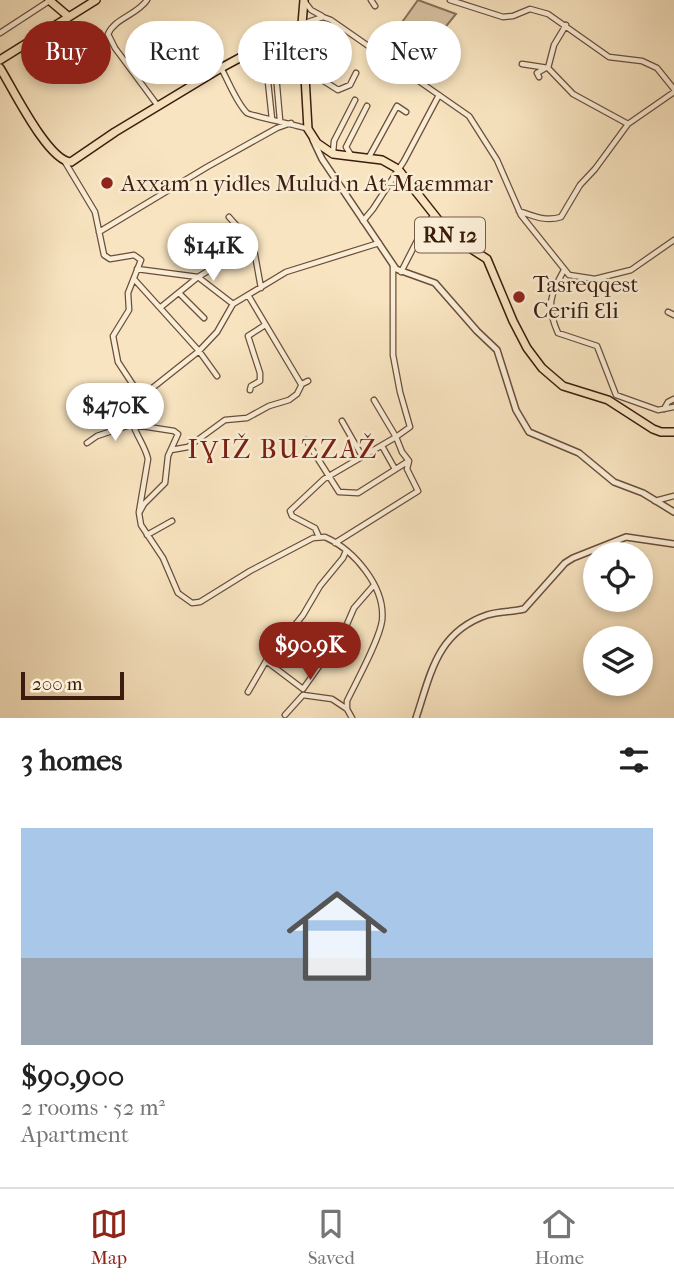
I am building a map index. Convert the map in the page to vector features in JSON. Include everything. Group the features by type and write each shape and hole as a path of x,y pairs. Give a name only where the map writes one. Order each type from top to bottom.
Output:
{"main road":[{"path":"50,0 69,17"},
{"path":"0,60 96,0"},
{"path":"302,21 304,0"},
{"path":"0,68 48,146 65,162 74,161 115,132 194,84"},
{"path":"305,84 308,129 312,138 333,154"},
{"name":"RN 12","path":"333,154 369,158 389,163 398,169 451,236 487,259 527,348 542,368 563,386 608,400 653,429 674,432"}],"street":[{"path":"0,33 50,0"},
{"path":"147,0 136,11 114,24 108,34 158,106"},
{"path":"304,0 311,10 414,76 469,116 497,160 519,211 564,270 575,277 601,278 638,267 674,240"},
{"path":"371,0 375,6"},
{"path":"450,0 503,17 530,9 548,14 609,57 642,61 657,68 674,91 628,124 580,185 561,217 539,219 519,211"},
{"path":"311,21 323,17"},
{"path":"548,68 554,45 566,26"},
{"path":"522,64 548,68 573,94 628,124"},
{"path":"538,77 536,75 540,68"},
{"path":"224,73 247,112 257,118 280,120 308,129"},
{"path":"352,81 356,73"},
{"path":"268,84 272,119"},
{"path":"276,84 280,120"},
{"path":"329,84 338,90 350,84"},
{"path":"363,221 398,169 439,95"},
{"path":"333,154 334,141 355,100"},
{"path":"352,156 346,147 367,106"},
{"path":"369,158 397,106 405,112"},
{"path":"99,232 207,167 274,129 291,123"},
{"path":"312,138 322,159 393,265 401,272 435,284 497,350 519,417 530,432 573,449 614,482 643,493 674,512"},
{"path":"65,162 94,210 105,257 114,259 136,256 141,261 128,295 129,310 113,340 118,362 141,397"},
{"path":"401,272 423,229 435,214"},
{"path":"229,217 253,244 261,288"},
{"path":"347,709 382,619 373,579 346,550 325,537 319,537 250,571 200,602 192,603 178,593 163,558 141,524 139,499 148,459 129,415 141,397 199,351 217,332 233,304 286,272 379,243"},
{"path":"161,307 198,277 253,244"},
{"path":"319,537 315,528 292,516 290,513 295,505 328,476 410,427 393,355 393,265"},
{"path":"137,269 198,277 233,304"},
{"path":"564,270 551,294 551,319 558,333 597,346 614,393 658,410 674,407"},
{"path":"134,279 199,351 217,376"},
{"path":"179,293 204,318"},
{"path":"248,295 302,385"},
{"path":"668,312 674,315"},
{"path":"250,390 251,386 260,381 260,373 248,336 265,325"},
{"path":"171,450 188,447 225,420 247,418 263,408 289,400 308,381"},
{"path":"663,410 668,402 674,399"},
{"path":"374,400 409,461"},
{"path":"628,412 632,401"},
{"path":"342,421 362,456"},
{"path":"87,443 97,436 133,424 176,432 178,436 171,450 164,483 139,513"},
{"path":"306,440 339,492 358,493 409,461"},
{"path":"382,445 395,469"},
{"path":"335,543 418,491 407,469 409,461"},
{"path":"655,501 674,496"},
{"path":"147,535 172,521"},
{"path":"416,718 443,648 450,636 462,626 494,613 524,609 569,560 620,538 634,537 674,544"},
{"path":"248,692 265,661 303,615 346,550"},
{"path":"285,715 344,631 351,613 373,585"},
{"path":"265,661 303,692 332,699 347,709 352,718"}],"shaded area":[{"path":"418,0 456,14 450,21 403,21"}],"place":[{"name":"Axxam n yidles Mulud n At-Maɛmmar","path":"107,183"},
{"name":"Tasreqqest Cerifi Ɛli","path":"519,297"}],"district":[{"name":"IƔIŽ BUZZAŽ","path":"283,449"}]}
